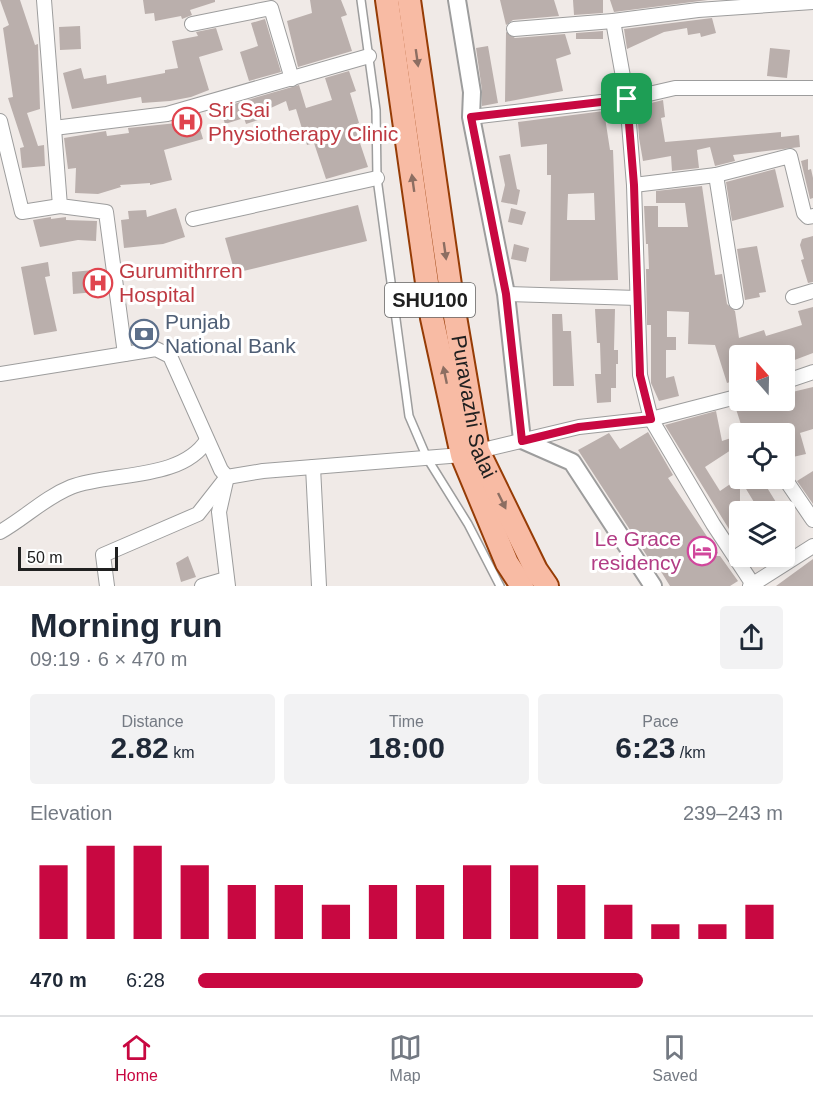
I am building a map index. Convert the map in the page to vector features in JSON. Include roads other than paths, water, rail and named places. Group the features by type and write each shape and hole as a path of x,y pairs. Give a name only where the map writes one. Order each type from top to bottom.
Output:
{"main road":[{"name":"Puravazhi Salai","path":"387,0 432,318 470,453 507,563 522,586"},
{"name":"Puravazhi Salai","path":"409,0 452,299 470,453 547,586"}],"street":[{"path":"44,0 60,206"},
{"path":"457,0 472,92 471,117 506,294 522,441"},
{"path":"514,29 614,21 698,10 813,2"},
{"path":"192,24 271,8 292,79"},
{"path":"614,21 627,99 634,185 640,375 651,419 713,524 753,585 813,546"},
{"path":"54,128 167,114 369,56"},
{"path":"471,117 627,99 675,88 813,88"},
{"path":"0,120 22,212 60,206 106,212 125,354"},
{"path":"634,185 716,175 790,156 804,213 808,217 813,216"},
{"path":"716,175 736,302"},
{"path":"193,219 377,178"},
{"path":"793,297 813,291"},
{"path":"506,294 637,298"},
{"path":"0,374 156,349 170,356 207,440 227,477 219,512 227,583 202,586"},
{"path":"795,378 813,372"},
{"path":"107,586 103,555 198,514 227,477 470,453 579,427 651,419 729,399"},
{"path":"0,531 44,501 72,487 164,470 202,448 207,440"},
{"path":"522,441 572,462 653,586"},
{"path":"313,467 319,586"},
{"path":"792,489 813,520"}],"lane":[{"path":"361,0 376,110 377,178 409,416 427,458 468,524 500,586"}],"place":[{"name":"Sri Sai Physiotherapy Clinic","path":"187,122"},
{"name":"Gurumithrren Hospital","path":"98,283"},
{"name":"Punjab National Bank","path":"144,334"},
{"name":"Le Grace residency","path":"702,551"}]}
